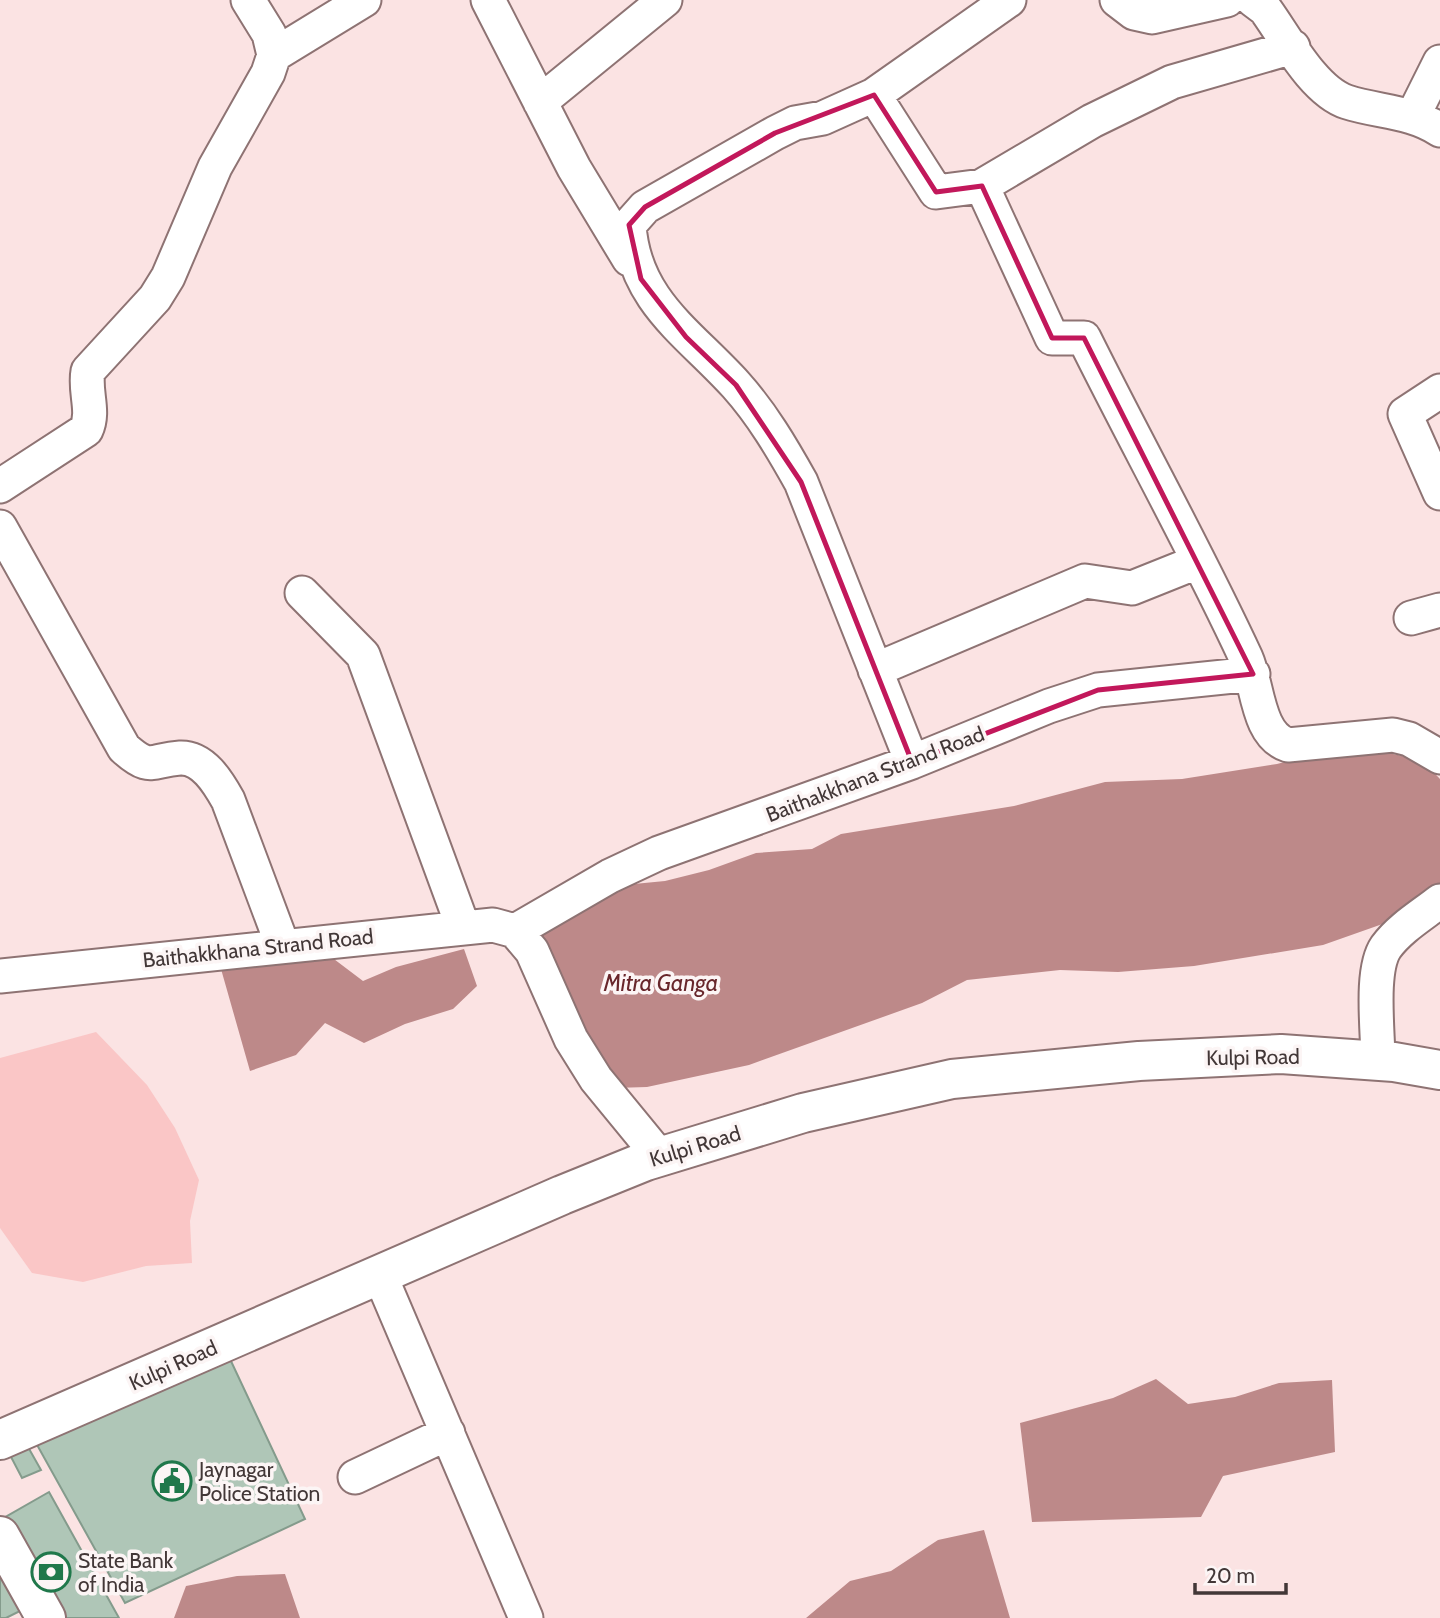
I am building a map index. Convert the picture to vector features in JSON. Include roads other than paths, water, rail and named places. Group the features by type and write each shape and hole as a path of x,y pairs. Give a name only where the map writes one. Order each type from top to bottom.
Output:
{"main road":[{"name":"Kulpi Road","path":"0,1440 562,1195 660,1157 803,1113 952,1079 1139,1061 1268,1055 1378,1060 1440,1070"},
{"path":"0,1536 46,1618"}],"street":[{"path":"0,486 86,430 91,419 86,381 88,371 155,298 168,277 203,192 268,73 274,55 268,34 248,0"},
{"path":"274,55 364,0"},
{"path":"488,0 573,168 641,279 686,337 736,385 780,445 801,482 912,762"},
{"path":"540,102 665,0"},
{"path":"641,279 630,250 629,225 645,207 795,123 823,118 874,96 1009,0"},
{"path":"1117,0 1134,13 1152,17 1227,0"},
{"path":"1253,0 1265,9 1317,82 1344,101 1427,123 1440,62"},
{"path":"874,96 936,192 982,186 1092,121 1172,82 1293,47"},
{"path":"982,186 1052,338 1084,338 1253,674 1268,731 1278,741 1288,745 1393,735 1409,739 1440,757"},
{"path":"1440,391 1405,414 1440,493"},
{"path":"0,527 124,748 139,761 159,764 181,758 202,765 217,780 228,800 282,944"},
{"path":"875,670 1085,581 1132,588 1197,562"},
{"path":"302,593 363,655 463,927"},
{"name":"Baithakkhana Strand Road","path":"0,976 282,944 463,927 493,925 515,931 610,876 659,853 912,762 1049,706 1098,690 1253,674"},
{"path":"1378,1060 1378,966 1385,948 1440,901"},
{"path":"515,931 532,951 553,1004 583,1059 660,1157"},
{"path":"380,1275 526,1618"},
{"path":"355,1477 448,1433"}],"water":[{"name":"Mitra Ganga","path":"1349,745 1422,760 1440,779 1440,891 1408,915 1323,945 1194,966 1118,972 1060,970 967,980 922,1003 749,1065 647,1087 614,1088 539,936 603,887 665,881 709,870 756,853 812,849 841,834 1014,806 1105,782 1182,779 1277,764"},
{"path":"464,949 477,986 453,1009 405,1024 364,1043 325,1023 296,1055 250,1071 221,969 322,950 363,981 396,967"},
{"path":"1156,1379 1188,1404 1235,1397 1279,1383 1332,1380 1335,1452 1223,1476 1201,1517 1032,1522 1020,1423 1113,1398"},
{"path":"984,1530 1010,1618 806,1618 850,1581 891,1571 938,1540"},
{"path":"285,1574 300,1618 174,1618 186,1586 237,1576"}],"place":[{"name":"Jaynagar Police Station","path":"172,1481"},
{"name":"State Bank of India","path":"51,1572"}]}
